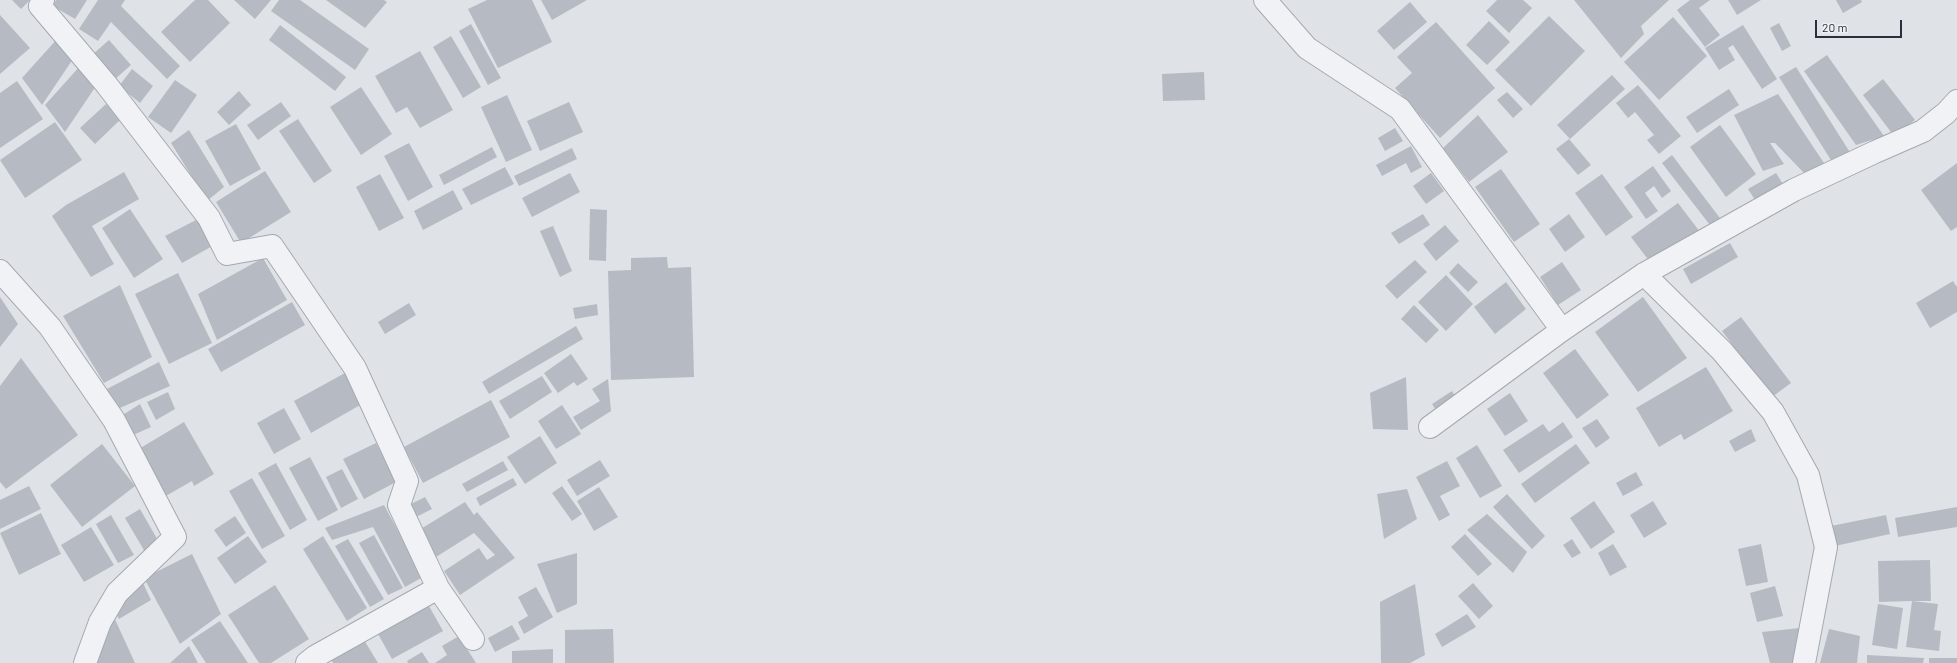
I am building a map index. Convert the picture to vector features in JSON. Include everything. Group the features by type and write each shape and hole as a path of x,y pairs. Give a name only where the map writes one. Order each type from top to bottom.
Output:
{"street":[{"path":"44,0 40,6 106,84 209,218 227,254 272,246 355,368 407,481 399,505 438,588 473,639"},
{"path":"1265,0 1307,48 1400,109 1562,330"},
{"path":"1430,427 1562,330 1644,274 1794,190 1923,131 1946,114 1957,101"},
{"path":"0,270 50,328 114,420 175,537 117,593 100,622 85,663"},
{"path":"1644,274 1722,351 1769,407 1808,476 1826,547 1804,663"},
{"path":"307,663 316,656 438,588"}],"building":[{"path":"12,0 30,0 21,9"},
{"path":"56,0 87,0 75,19 53,6"},
{"path":"98,0 125,0 121,6 180,66 167,79 111,22 98,41 79,29"},
{"path":"195,0 208,0 230,23 190,62 161,32"},
{"path":"234,0 271,0 255,19"},
{"path":"279,0 300,0 369,49 355,70 271,11"},
{"path":"326,0 384,0 387,2 365,28"},
{"path":"487,0 532,0 552,42 498,68 468,9"},
{"path":"541,0 587,0 552,20"},
{"path":"1497,0 1523,0 1532,8 1509,33 1486,11"},
{"path":"1574,0 1669,0 1641,26 1644,34 1621,58"},
{"path":"1690,0 1710,0 1699,8 1720,35 1705,47 1677,10"},
{"path":"1728,0 1761,0 1737,15"},
{"path":"1836,0 1861,0 1862,2 1843,13"},
{"path":"1410,2 1427,22 1394,50 1377,31"},
{"path":"0,15 30,48 0,74"},
{"path":"1549,16 1585,51 1531,106 1495,70"},
{"path":"1673,17 1707,56 1659,100 1624,62"},
{"path":"1489,21 1510,42 1487,65 1466,45"},
{"path":"1436,22 1495,88 1440,138 1395,88 1412,73 1397,57"},
{"path":"1779,23 1791,46 1782,51 1770,28"},
{"path":"471,24 501,78 488,85 459,31"},
{"path":"280,25 346,77 335,91 269,40"},
{"path":"1743,25 1777,79 1762,89 1733,45 1728,48 1735,60 1719,70 1705,48"},
{"path":"451,36 481,87 463,98 433,47"},
{"path":"57,39 73,59 42,105 22,78"},
{"path":"109,40 131,65 114,80 92,55"},
{"path":"420,51 453,110 420,128 407,107 396,113 375,76"},
{"path":"1827,55 1884,136 1856,145 1804,71"},
{"path":"80,66 96,86 65,132 45,105"},
{"path":"1796,67 1851,154 1834,165 1779,77"},
{"path":"132,69 153,86 140,103 119,86"},
{"path":"1204,72 1205,100 1163,101 1162,74"},
{"path":"1612,75 1625,89 1570,139 1557,125"},
{"path":"1883,79 1915,120 1894,136 1863,95"},
{"path":"175,80 197,95 171,133 148,117"},
{"path":"17,81 43,119 0,148 0,93"},
{"path":"1638,85 1681,136 1659,154 1647,140 1654,135 1635,112 1628,118 1616,103"},
{"path":"361,87 392,134 361,155 330,107"},
{"path":"1729,89 1739,105 1697,133 1686,117"},
{"path":"239,91 251,105 229,125 217,112"},
{"path":"1507,92 1523,109 1513,118 1497,100"},
{"path":"1778,94 1826,166 1807,176 1775,143 1770,143 1784,164 1763,171 1734,115"},
{"path":"507,95 532,150 506,162 481,107"},
{"path":"281,102 291,116 258,140 247,125"},
{"path":"569,102 583,132 540,151 527,121"},
{"path":"106,104 121,119 95,144 80,128"},
{"path":"1478,115 1508,152 1469,182 1443,148"},
{"path":"298,119 332,171 314,183 279,131"},
{"path":"55,122 82,160 25,198 0,160"},
{"path":"236,124 261,169 230,186 205,141"},
{"path":"1720,125 1756,174 1726,197 1690,147"},
{"path":"1395,128 1403,141 1385,151 1378,138"},
{"path":"189,130 224,187 207,201 171,143"},
{"path":"1569,139 1591,165 1578,175 1556,149"},
{"path":"409,143 433,187 408,201 384,156"},
{"path":"1411,146 1422,167 1411,173 1406,163 1382,176 1376,165"},
{"path":"492,147 497,157 444,185 439,175"},
{"path":"572,148 577,159 519,186 514,176"},
{"path":"1672,155 1723,222 1713,229 1662,163"},
{"path":"1957,163 1957,227 1951,231 1921,190"},
{"path":"1653,166 1671,191 1662,198 1654,186 1645,193 1658,211 1646,219 1624,187"},
{"path":"505,167 514,184 471,205 462,189"},
{"path":"1501,169 1540,224 1514,242 1475,187"},
{"path":"265,171 291,212 241,243 216,202"},
{"path":"124,172 139,199 92,226 114,264 91,277 52,216 66,205"},
{"path":"570,173 580,192 532,217 522,198"},
{"path":"1431,173 1444,191 1426,204 1413,186"},
{"path":"1776,173 1788,192 1760,208 1748,189"},
{"path":"380,174 404,218 379,231 356,187"},
{"path":"1602,174 1633,217 1606,236 1575,193"},
{"path":"453,190 463,209 423,230 414,211"},
{"path":"1678,203 1700,232 1653,266 1631,237"},
{"path":"130,209 163,259 134,278 102,228"},
{"path":"590,209 607,210 606,261 589,260"},
{"path":"1423,214 1430,225 1399,244 1391,233"},
{"path":"1569,214 1585,237 1565,252 1549,229"},
{"path":"198,219 216,244 182,263 165,236"},
{"path":"1445,225 1459,241 1436,261 1423,244"},
{"path":"553,226 572,271 560,277 540,231"},
{"path":"1730,243 1738,257 1691,284 1683,269"},
{"path":"667,257 668,268 691,267 694,377 611,380 608,271 631,270 631,258"},
{"path":"263,258 287,300 217,340 198,294"},
{"path":"1415,260 1427,272 1397,299 1385,286"},
{"path":"1562,262 1581,290 1558,305 1540,277"},
{"path":"1458,263 1478,282 1468,292 1449,273"},
{"path":"178,273 212,343 169,364 135,294"},
{"path":"1446,275 1473,304 1446,331 1418,302"},
{"path":"1953,281 1957,287 1957,312 1930,328 1916,303"},
{"path":"1506,282 1526,309 1495,334 1474,307"},
{"path":"120,285 152,357 104,383 63,316"},
{"path":"0,297 18,324 0,347"},
{"path":"1643,297 1687,358 1638,392 1595,332"},
{"path":"292,302 305,325 221,372 208,349"},
{"path":"409,303 416,315 385,334 378,322"},
{"path":"597,304 598,315 575,319 573,308"},
{"path":"1414,305 1439,330 1426,343 1401,319"},
{"path":"1741,317 1791,383 1772,397 1722,331"},
{"path":"576,326 583,339 489,394 482,382"},
{"path":"1575,349 1609,395 1577,419 1543,373"},
{"path":"571,354 588,379 577,386 574,382 558,393 544,373"},
{"path":"21,358 78,435 6,489 0,482 0,386"},
{"path":"159,362 170,386 113,411 103,391"},
{"path":"1706,367 1733,411 1684,440 1681,434 1659,447 1636,408"},
{"path":"345,373 362,404 311,433 294,401"},
{"path":"542,376 552,392 510,419 499,401"},
{"path":"1406,377 1408,430 1373,429 1370,393"},
{"path":"608,379 611,411 581,430 573,417 600,401 592,389"},
{"path":"1452,391 1459,403 1440,416 1432,404"},
{"path":"168,392 175,409 156,420 147,402"},
{"path":"1510,393 1528,421 1505,436 1487,409"},
{"path":"491,400 510,437 423,483 404,447"},
{"path":"140,404 151,427 131,436 121,416"},
{"path":"562,405 581,434 556,449 538,421"},
{"path":"284,408 301,439 274,454 257,423"},
{"path":"1597,419 1610,438 1596,448 1582,428"},
{"path":"184,422 214,474 194,486 192,481 164,497 137,450"},
{"path":"1563,422 1573,437 1519,473 1503,450 1543,424 1549,432"},
{"path":"1751,429 1756,441 1735,452 1729,441"},
{"path":"540,436 557,463 525,484 507,457"},
{"path":"376,443 396,482 364,499 343,459"},
{"path":"102,444 135,486 82,527 50,485"},
{"path":"1576,444 1590,463 1535,503 1521,484"},
{"path":"1477,445 1502,486 1480,498 1456,458"},
{"path":"310,457 338,510 318,521 289,468"},
{"path":"600,460 610,476 577,496 567,480"},
{"path":"503,461 508,470 467,492 462,484"},
{"path":"1447,461 1460,486 1440,496 1450,515 1439,521 1416,477"},
{"path":"276,463 307,520 290,530 258,473"},
{"path":"342,469 358,499 341,508 326,477"},
{"path":"1636,472 1643,485 1623,496 1616,483"},
{"path":"252,478 285,536 262,549 229,491"},
{"path":"513,478 517,485 480,506 476,498"},
{"path":"29,486 41,509 0,529 0,500"},
{"path":"562,486 582,514 572,521 552,493"},
{"path":"599,487 618,517 594,531 577,501"},
{"path":"1407,489 1417,519 1384,539 1377,494"},
{"path":"1507,494 1545,536 1532,549 1493,507"},
{"path":"425,497 432,509 410,520 403,508"},
{"path":"1594,501 1615,532 1591,549 1570,518"},
{"path":"1653,501 1667,524 1644,538 1630,515"},
{"path":"465,502 474,515 477,512 515,558 460,595 444,571 479,548 487,560 495,555 474,533 436,557 419,530"},
{"path":"384,505 423,577 405,587 373,527 332,540 325,528"},
{"path":"1957,507 1957,527 1898,537 1895,518"},
{"path":"140,509 160,544 145,552 125,518"},
{"path":"41,513 61,554 19,575 0,533"},
{"path":"1487,514 1527,552 1513,573 1467,530"},
{"path":"111,515 134,555 118,563 96,524"},
{"path":"1886,515 1890,534 1835,546 1831,526"},
{"path":"235,516 246,533 226,547 214,530"},
{"path":"91,527 114,565 84,582 61,545"},
{"path":"1465,534 1492,564 1478,576 1451,547"},
{"path":"374,535 403,588 388,595 359,543"},
{"path":"248,536 267,562 235,584 217,558"},
{"path":"323,536 367,608 347,621 303,549"},
{"path":"348,539 384,599 370,607 335,546"},
{"path":"1572,539 1581,553 1572,558 1563,545"},
{"path":"1613,544 1627,567 1610,576 1598,553"},
{"path":"1761,544 1768,582 1746,586 1738,549"},
{"path":"577,553 577,604 557,613 537,564"},
{"path":"192,554 221,614 180,644 144,578"},
{"path":"1930,560 1931,601 1879,602 1878,561"},
{"path":"143,583 151,600 119,619 113,608"},
{"path":"1473,583 1493,606 1479,619 1458,596"},
{"path":"1415,584 1425,655 1410,663 1381,663 1380,602"},
{"path":"275,585 309,639 271,663 259,663 228,615"},
{"path":"1775,586 1783,616 1757,622 1750,593"},
{"path":"536,587 553,617 524,634 518,622 528,616 518,597"},
{"path":"1912,601 1938,604 1934,630 1941,631 1939,651 1906,647"},
{"path":"1878,604 1903,608 1897,649 1872,645"},
{"path":"429,606 443,631 392,659 378,634"},
{"path":"1467,614 1476,627 1442,647 1435,634"},
{"path":"113,615 135,663 95,663"},
{"path":"220,621 248,663 206,663 191,640"},
{"path":"512,625 520,639 495,652 488,638"},
{"path":"1800,628 1793,663 1770,663 1762,632"},
{"path":"613,629 614,663 565,663 565,630"},
{"path":"1829,629 1860,636 1857,663 1820,663"},
{"path":"361,635 378,663 333,663 329,655"},
{"path":"459,636 476,663 435,663 447,655 442,646"},
{"path":"189,646 198,663 170,663"},
{"path":"553,649 553,663 512,663 512,651"},
{"path":"422,652 429,663 408,663 407,661"},
{"path":"1867,655 1924,658 1923,663 1867,663"},
{"path":"1929,658 1957,658 1957,663 1929,663"}]}
